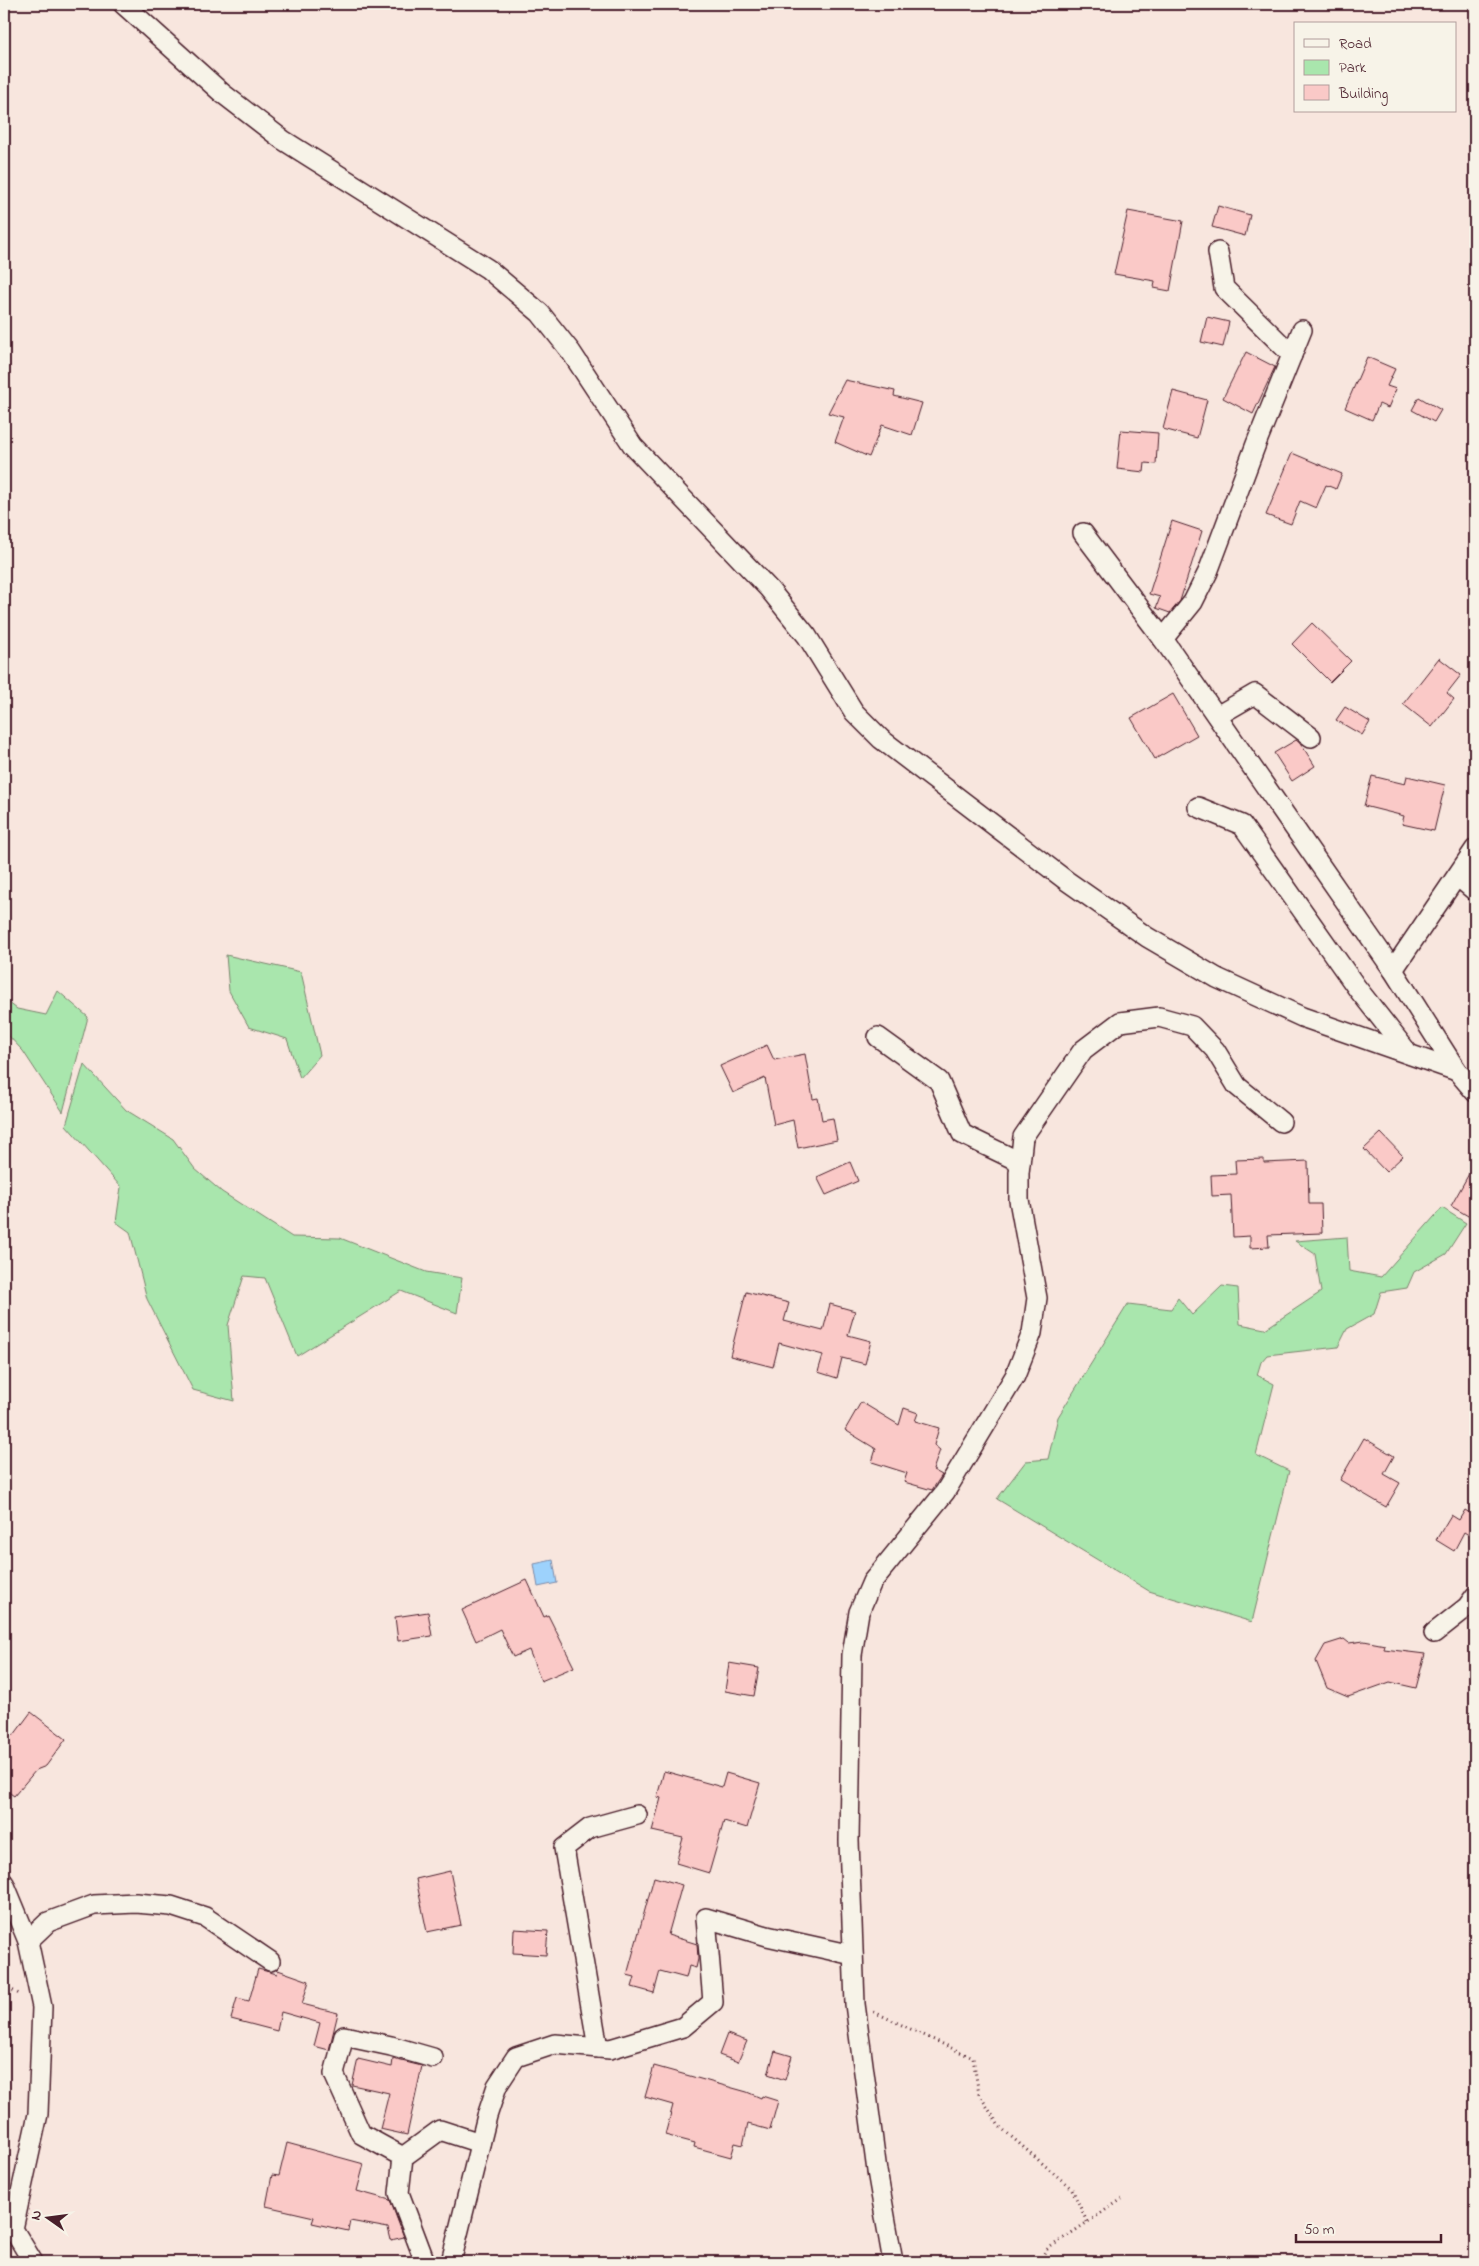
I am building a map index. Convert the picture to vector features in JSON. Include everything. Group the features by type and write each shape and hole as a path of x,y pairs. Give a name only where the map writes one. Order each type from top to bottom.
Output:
{"street":[{"path":"123,4 222,93 283,140 488,269 540,312 571,352 633,446 769,589 807,636 854,712 881,739 1067,881 1163,946 1217,978 1302,1017 1457,1071"},
{"path":"1218,252 1224,288 1292,355"},
{"path":"1164,639 1193,602 1208,572 1256,444 1302,330"},
{"path":"1082,533 1164,639 1393,970 1457,1071 1475,1092"},
{"path":"1217,716 1255,694 1311,737"},
{"path":"1198,807 1242,825 1357,988 1409,1054"},
{"path":"1393,970 1475,849"},
{"path":"1457,876 1475,891"},
{"path":"893,2262 877,2171 855,2004 849,1841 852,1655 859,1612 872,1582 945,1492 1015,1376 1032,1333 1037,1298 1019,1200 1023,1137 1083,1050 1120,1022 1159,1017 1192,1026 1215,1050 1237,1086 1282,1122"},
{"path":"878,1037 939,1081 962,1134 1020,1162"},
{"path":"1434,1633 1467,1607 1475,1596"},
{"path":"598,2048 564,1848 590,1828 637,1815"},
{"path":"4,1883 28,1941 42,2007 38,2114 13,2229 33,2262"},
{"path":"28,1941 48,1922 94,1905 136,1903 171,1906 205,1917 270,1961"},
{"path":"451,2262 480,2142 497,2086 516,2057 556,2044 610,2049 683,2027 713,2002 706,1918 767,1936 853,1955"},
{"path":"403,2157 361,2134 334,2074 344,2036 391,2046 433,2058"},
{"path":"425,2262 399,2193 403,2157 440,2130 480,2142"}],"path":[{"path":"855,2004 973,2058 979,2094 999,2126 1072,2189 1087,2222"},
{"path":"1039,2262 1046,2250 1122,2199"}],"green space":[{"path":"226,955 301,972 320,1055 300,1078 287,1039 249,1027 229,991"},
{"path":"58,991 88,1017 63,1112 23,1051 4,1031 4,999 17,1009 46,1015"},
{"path":"84,1064 126,1110 173,1139 195,1169 222,1192 292,1237 340,1238 426,1272 462,1278 457,1313 401,1291 297,1356 265,1278 244,1276 228,1325 234,1401 193,1390 147,1299 130,1232 116,1222 121,1187 66,1125"},
{"path":"1442,1208 1466,1223 1446,1254 1414,1272 1407,1288 1381,1292 1374,1314 1347,1329 1338,1347 1267,1355 1261,1362 1257,1375 1274,1384 1256,1455 1289,1471 1252,1622 1149,1591 997,1499 1026,1461 1048,1459 1058,1417 1128,1304 1171,1309 1178,1298 1192,1315 1222,1286 1238,1288 1240,1324 1265,1329 1321,1292 1315,1254 1295,1241 1347,1237 1349,1271 1381,1277"}],"water":[{"path":"553,1560 557,1583 538,1587 534,1564"}],"building":[{"path":"1218,206 1250,215 1245,236 1212,227"},
{"path":"1128,211 1183,221 1170,291 1154,288 1155,281 1114,274"},
{"path":"1207,317 1229,322 1223,347 1201,342"},
{"path":"1246,352 1275,367 1253,414 1223,398"},
{"path":"1367,357 1395,369 1387,386 1396,389 1388,408 1379,404 1372,420 1345,408"},
{"path":"845,380 895,391 894,396 922,403 912,435 882,425 869,457 835,442 844,417 828,413"},
{"path":"1173,391 1207,400 1197,438 1163,429"},
{"path":"1419,397 1441,410 1434,422 1412,410"},
{"path":"1121,430 1158,433 1156,464 1145,463 1144,472 1117,469"},
{"path":"1292,453 1342,474 1336,489 1326,485 1316,508 1300,501 1291,524 1266,515"},
{"path":"1172,521 1202,531 1180,601 1170,613 1156,608 1160,597 1149,594"},
{"path":"1312,623 1351,661 1330,682 1292,644"},
{"path":"1439,658 1461,675 1447,693 1454,699 1432,727 1403,704"},
{"path":"1173,694 1197,735 1155,759 1131,718"},
{"path":"1345,707 1370,722 1362,735 1336,720"},
{"path":"1296,740 1301,744 1315,766 1292,781 1274,753"},
{"path":"1372,776 1405,784 1407,776 1445,785 1434,831 1402,824 1404,816 1364,806"},
{"path":"767,1045 774,1060 805,1054 813,1099 818,1098 822,1120 833,1118 837,1140 798,1148 793,1120 774,1125 765,1078 733,1093 720,1066"},
{"path":"1381,1133 1403,1156 1386,1172 1364,1149"},
{"path":"1264,1159 1264,1163 1308,1161 1309,1204 1321,1204 1322,1233 1268,1235 1269,1247 1250,1248 1250,1236 1233,1237 1231,1195 1212,1196 1211,1175 1236,1174 1235,1160"},
{"path":"850,1162 858,1181 826,1195 817,1177"},
{"path":"1475,1163 1475,1220 1451,1206"},
{"path":"746,1292 789,1303 784,1321 823,1331 830,1304 855,1311 848,1335 871,1341 865,1364 842,1358 837,1378 818,1372 823,1355 779,1343 773,1367 730,1356"},
{"path":"861,1402 899,1425 904,1408 918,1413 915,1421 939,1428 934,1445 940,1450 933,1470 942,1475 932,1490 904,1482 907,1473 872,1462 876,1449 845,1430"},
{"path":"1364,1438 1394,1456 1384,1474 1400,1483 1386,1507 1340,1480"},
{"path":"1465,1510 1475,1516 1475,1539 1464,1532 1454,1551 1436,1540 1451,1515 1459,1520"},
{"path":"527,1580 544,1617 548,1615 574,1667 541,1681 529,1650 513,1657 500,1629 476,1641 462,1610"},
{"path":"428,1612 432,1636 398,1641 395,1617"},
{"path":"1344,1639 1349,1643 1364,1641 1385,1645 1384,1649 1425,1654 1416,1688 1390,1682 1348,1697 1327,1688 1316,1661 1325,1645"},
{"path":"729,1663 759,1668 754,1696 725,1691"},
{"path":"31,1712 66,1739 46,1766 36,1770 14,1796 4,1789 4,1729 14,1735"},
{"path":"664,1771 722,1787 726,1773 760,1783 747,1828 724,1821 709,1873 676,1863 683,1838 652,1831 661,1798 657,1797"},
{"path":"450,1871 461,1925 427,1932 416,1879"},
{"path":"654,1877 682,1885 668,1935 697,1944 698,1959 696,1968 689,1966 686,1978 660,1971 654,1993 632,1987 635,1977 627,1975"},
{"path":"514,1929 548,1931 546,1955 513,1953"},
{"path":"258,1969 277,1974 278,1970 309,1981 302,2004 338,2013 329,2050 314,2046 320,2023 281,2012 277,2031 231,2019 237,1998 249,2001"},
{"path":"727,2034 747,2041 738,2062 719,2055"},
{"path":"775,2051 792,2056 785,2080 768,2074"},
{"path":"358,2059 392,2067 393,2059 422,2066 407,2135 380,2129 389,2093 352,2085"},
{"path":"654,2066 747,2092 761,2098 762,2096 778,2101 770,2130 748,2124 743,2145 735,2143 731,2157 694,2147 695,2143 665,2135 673,2105 645,2097"},
{"path":"287,2143 364,2164 357,2191 390,2200 404,2237 391,2240 388,2228 350,2221 348,2231 312,2223 314,2217 266,2206 272,2175 279,2176"}]}
